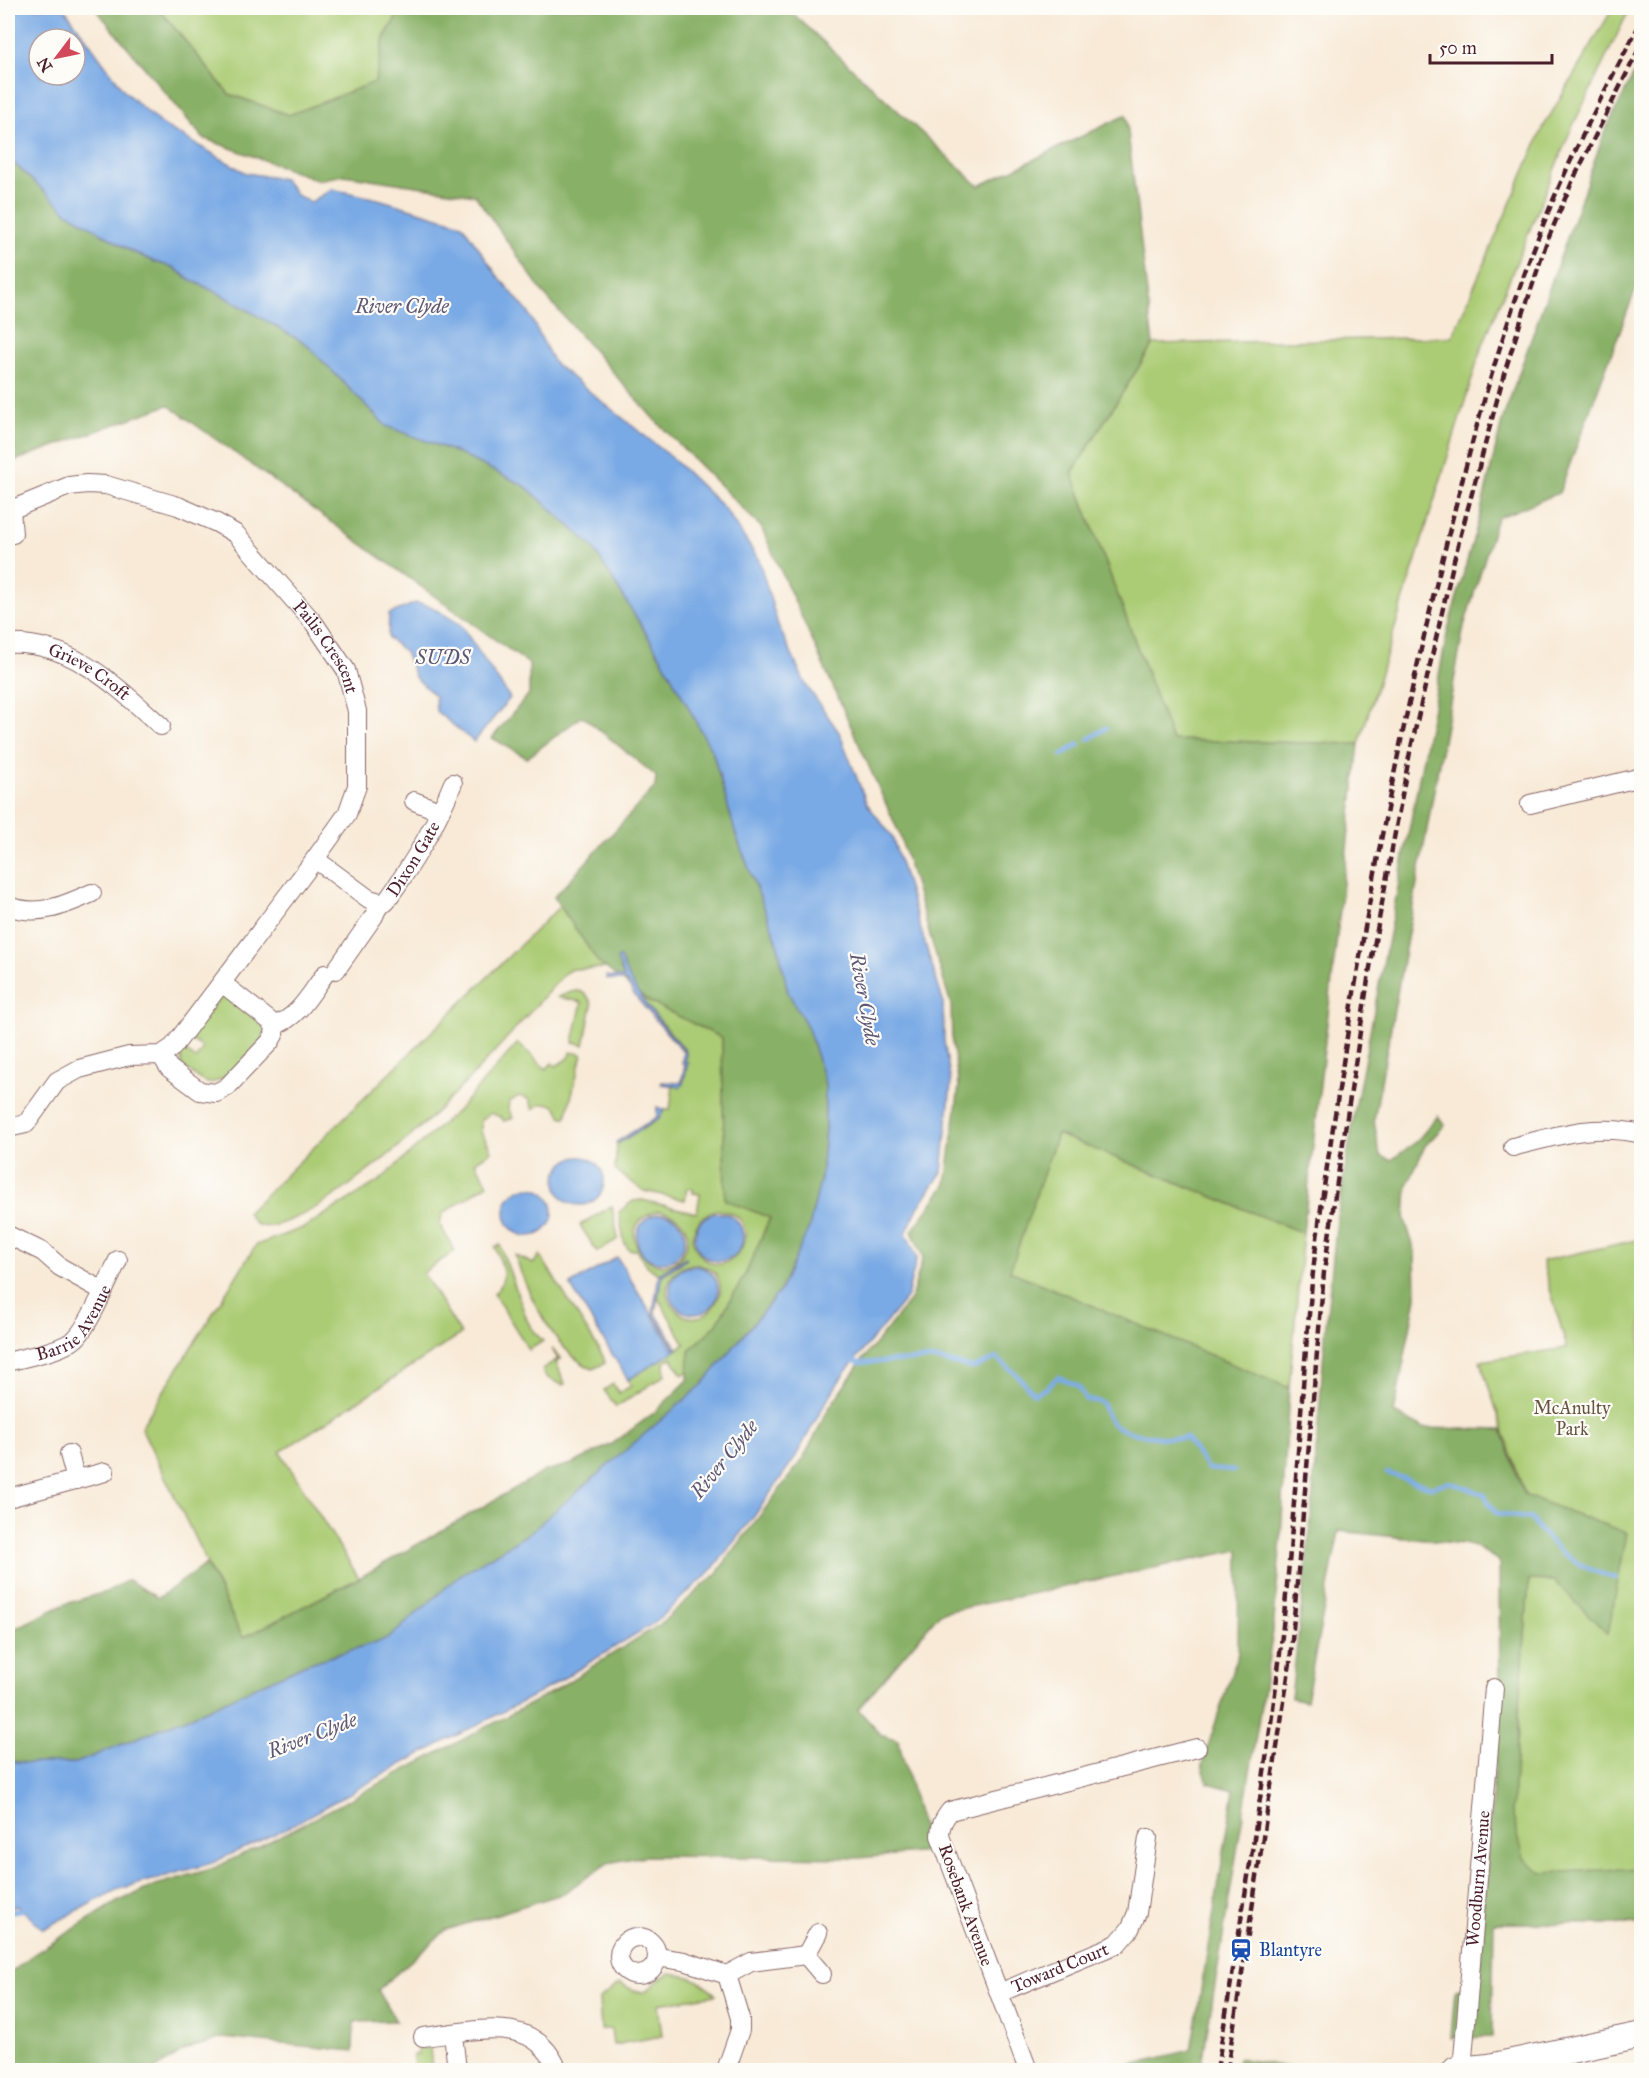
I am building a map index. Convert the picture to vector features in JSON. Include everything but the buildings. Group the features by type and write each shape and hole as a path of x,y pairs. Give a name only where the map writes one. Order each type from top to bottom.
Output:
{"street":[{"name":"Pailis Crescent","path":"13,534 9,511 69,486 87,484 106,485 177,506 217,523 236,534 314,623 345,670 357,711 357,786 347,814 174,1047 161,1055"},
{"name":"Grieve Croft","path":"8,644 26,643 55,649 82,661 124,693 161,726"},
{"path":"1530,804 1641,777"},
{"name":"Dixon Gate","path":"315,859 369,899 386,901 425,843 453,783"},
{"name":"Dixon Gate","path":"414,801 439,811"},
{"path":"8,906 21,911 59,908 92,893"},
{"name":"Dixon Gate","path":"275,1024 285,1022 293,1016 331,972 374,916 380,902"},
{"path":"8,1128 26,1124 57,1081 79,1069 129,1056 161,1055 169,1068 200,1091 216,1093 227,1087 270,1042 274,1035 275,1024 222,983"},
{"path":"1513,1147 1576,1130 1620,1129 1641,1134"},
{"path":"8,1235 43,1252 60,1267 103,1291"},
{"name":"Barrie Avenue","path":"8,1362 63,1346 75,1339 118,1260"},
{"path":"69,1454 76,1480"},
{"path":"8,1498 105,1472"},
{"name":"Woodburn Avenue","path":"1459,2070 1494,1688"},
{"name":"Rosebank Avenue","path":"1028,2070 940,1836 940,1827 950,1811 1197,1748"},
{"name":"Toward Court","path":"999,1993 1117,1944 1130,1929 1137,1913 1148,1838"},
{"path":"806,1955 818,1933"},
{"path":"806,1955 822,1974"},
{"path":"657,1957 684,1961 727,1975 757,1961 806,1955"},
{"path":"726,2070 740,2030 735,1998 727,1975"},
{"path":"423,2037 499,2029 514,2030 542,2044 558,2070"},
{"path":"453,2034 457,2070"},
{"path":"1459,2070 1489,2069 1641,2035"}],"green space":[{"path":"95,8 158,8 229,94 289,115 375,82 384,38 402,8 787,8 979,186 1126,115 1153,344 1072,473 1172,740 1359,744 1303,1233 1057,1134 1010,1271 1289,1388 1281,1539 1273,1632 1201,2070 1111,2070 1191,2050 1234,1790 1208,1783 1202,1765 1238,1653 1239,1550 940,1613 858,1709 880,1734 898,1740 929,1852 859,1858 644,1856 608,1863 562,1894 446,1930 378,1990 396,2021 354,2022 353,2051 222,2038 185,2050 154,2070 8,2070 8,1975 34,1954 117,1902 156,1885 214,1868 288,1832 545,1696 659,1625 716,1574 804,1457 829,1408 860,1363 911,1299 923,1257 912,1231 946,1184 959,1086 952,1043 951,1005 899,833 761,527 652,417 544,294 475,195 344,175 318,180 203,138"},
{"path":"158,8 402,8 384,38 376,82 289,115 229,94"},
{"path":"1613,8 1630,8 1569,134 1481,349 1359,744 1172,740 1072,473 1153,344 1452,337 1544,126"},
{"path":"1641,60 1642,146 1638,153 1642,172 1641,275 1559,493 1497,518 1464,626 1374,1120 1380,1156 1391,1160 1416,1142 1438,1116 1445,1125 1425,1146 1407,1187 1405,1220 1415,1251 1416,1297 1394,1413 1423,1428 1502,1430 1524,1495 1627,1533 1608,1634 1554,1581 1529,1580 1512,1813 1524,1858 1542,1873 1641,1868 1641,1924 1494,1923 1492,2037 1451,2038 1455,1990 1479,1985 1481,1924 1500,1705 1499,1561 1473,1545 1339,1531 1306,1701 1291,1698 1310,1531 1326,1324 1337,1219 1355,1109 1448,629 1480,515 1502,421 1605,131"},
{"path":"8,157 67,212 131,251 173,267 189,279 220,294 305,343 386,426 453,451 525,486 592,546 662,659 713,753 736,835 777,941 788,992 808,1028 825,1083 825,1129 821,1178 809,1228 780,1291 703,1384 528,1534 460,1575 389,1638 304,1665 206,1710 76,1763 8,1761 8,1632 65,1604 106,1592 128,1580 158,1598 206,1564 243,1638 359,1578 545,1471 572,1464 612,1444 655,1412 688,1380 689,1351 716,1325 746,1273 770,1218 725,1200 722,1038 650,1002 598,962 554,897 655,787 656,776 582,716 527,758 492,738 529,694 529,664 168,405 14,461 8,461"},
{"path":"560,906 598,961 607,968 572,969 566,972 443,1106 345,1189 312,1210 286,1222 265,1227 255,1223 247,1213"},
{"path":"634,990 650,1002 722,1038 725,1200 770,1217 746,1273 716,1325 689,1351 689,1371 682,1375 672,1358 664,1362 665,1375 616,1407 604,1390 613,1384 619,1393 631,1386 628,1380 685,1344 658,1298 662,1275 687,1259 685,1257 659,1274 649,1268 636,1250 629,1250 624,1242 619,1212 633,1201 642,1200 697,1213 700,1194 693,1193 693,1189 687,1188 685,1200 644,1191 615,1170 617,1144 659,1119 664,1110 670,1110 673,1086 680,1087 688,1062 685,1061 686,1051","holes":["717,1210 734,1215 743,1225 745,1237 741,1248 733,1258 723,1264 711,1263 699,1253 693,1239 699,1221","659,1211 673,1215 683,1224 688,1237 687,1244 684,1251 673,1262 662,1265 650,1261 641,1252 635,1241 635,1229 643,1219","692,1264 709,1269 718,1279 720,1290 716,1302 708,1312 697,1317 685,1316 673,1306 667,1292 674,1274"]},
{"path":"574,991 586,994 592,1005 584,1045 573,1042 582,1002 558,997"},
{"path":"226,996 265,1022 266,1030 263,1039 228,1074 212,1083 205,1082 182,1066 180,1052 182,1049 196,1059 203,1048 188,1038 218,999"},
{"path":"518,1043 546,1069 552,1063 556,1066 570,1057 571,1052 582,1054 566,1118 561,1116 553,1105 541,1104 533,1109 529,1099 519,1096 509,1102 508,1108 513,1118 504,1121 501,1117 490,1113 481,1120 481,1132 492,1151 475,1162 488,1184 442,1214 440,1225 455,1251 423,1273 461,1334 280,1452 359,1578 243,1638 141,1427 256,1245 305,1227 379,1181 459,1109"},
{"path":"1057,1134 1303,1233 1289,1388 1009,1271"},
{"path":"612,1206 618,1239 597,1252 580,1225"},
{"name":"McAnulty Park","path":"1641,1239 1641,1924 1494,1923 1512,1813 1529,1580 1554,1581 1480,1361 1567,1348 1542,1261"},
{"path":"500,1245 527,1320 533,1331 543,1341 529,1350 494,1294 503,1277 502,1266 495,1247"},
{"path":"515,1255 533,1264 540,1255 603,1356 605,1363 593,1369 566,1350 535,1304"},
{"path":"552,1349 561,1359 556,1362 565,1384 562,1385 546,1377 542,1369 558,1359"},
{"path":"670,1973 695,1979 716,1995 658,2004 662,2036 613,2045 611,2029 601,2029 599,1999 620,1983 638,1992 644,1992"},
{"path":"430,2047 432,2070 414,2070 413,2055 418,2054 418,2049"},
{"path":"1238,2058 1303,2070 1236,2070"},
{"path":"1361,2067 1361,2070 1303,2070"}],"water":[{"name":"River Clyde","path":"8,8 64,8 78,27 27,27 27,87 87,87 87,40 125,92 161,124 246,173 284,179 296,195 311,202 332,189 378,199 462,224 497,275 528,312 554,363 671,457 725,509 759,560 778,625 806,685 839,732 867,804 892,836 943,1001 944,1041 951,1083 942,1172 919,1206 906,1233 917,1257 907,1297 843,1375 796,1456 755,1515 710,1572 654,1623 541,1692 417,1756 283,1830 212,1863 116,1890 43,1929 18,1906 8,1908 8,1761 76,1763 206,1710 304,1665 389,1638 460,1575 528,1534 703,1384 780,1291 809,1228 821,1178 825,1129 825,1083 808,1028 788,992 777,941 736,835 713,753 662,659 592,546 525,486 453,451 386,426 305,343 220,294 189,279 173,267 131,251 67,212 8,158"},
{"name":"SUDS","path":"416,603 430,606 460,624 510,698 474,742 436,711 435,696 415,677 405,652 388,638 389,614"},
{"path":"620,958 640,996 686,1052 685,1061 688,1062 683,1084 680,1087 661,1084 662,1082 681,1083 685,1064 682,1063 683,1052 635,996 626,981 607,979 606,976 624,978 617,959"},
{"path":"657,1107 664,1110 659,1119 617,1144 616,1142 657,1117"},
{"path":"580,1157 597,1164 604,1181 597,1198 580,1205 563,1198 556,1181 563,1164"},
{"path":"529,1188 546,1195 553,1212 546,1229 529,1236 512,1229 505,1212 512,1195"},
{"path":"719,1213 736,1220 743,1237 736,1254 719,1261 702,1254 695,1237 702,1220"},
{"path":"661,1214 678,1221 685,1238 678,1255 661,1262 644,1255 637,1238 644,1221"},
{"path":"617,1257 673,1349 675,1348 653,1313 659,1274 686,1257 687,1259 662,1275 655,1312 678,1349 628,1380 570,1285"},
{"path":"694,1266 711,1273 718,1290 711,1307 694,1314 677,1307 670,1290 677,1273"}],"waterway":[{"path":"1089,739 1106,728"},
{"path":"1062,755 1079,744"},
{"path":"850,1359 859,1363 933,1359 974,1368 996,1358 1015,1373 1034,1394 1045,1389 1058,1377 1078,1386 1086,1400 1101,1402 1112,1423 1118,1427 1148,1436 1186,1438 1208,1469 1234,1471"},
{"path":"1387,1473 1430,1487 1450,1482 1483,1494 1496,1513 1531,1519 1549,1541 1568,1557 1589,1569 1616,1578"},
{"path":"8,1912 22,1910"}],"railway":[{"path":"1217,2070 1279,1662 1308,1321 1322,1201 1358,971 1400,747 1450,528 1478,421 1511,314 1559,186 1642,20"},
{"path":"1227,2070 1290,1663 1324,1272 1369,973 1410,752 1454,560 1504,374 1524,311 1546,244 1572,182 1642,43"}],"place":[{"name":"Blantyre","path":"1241,1950"}]}
